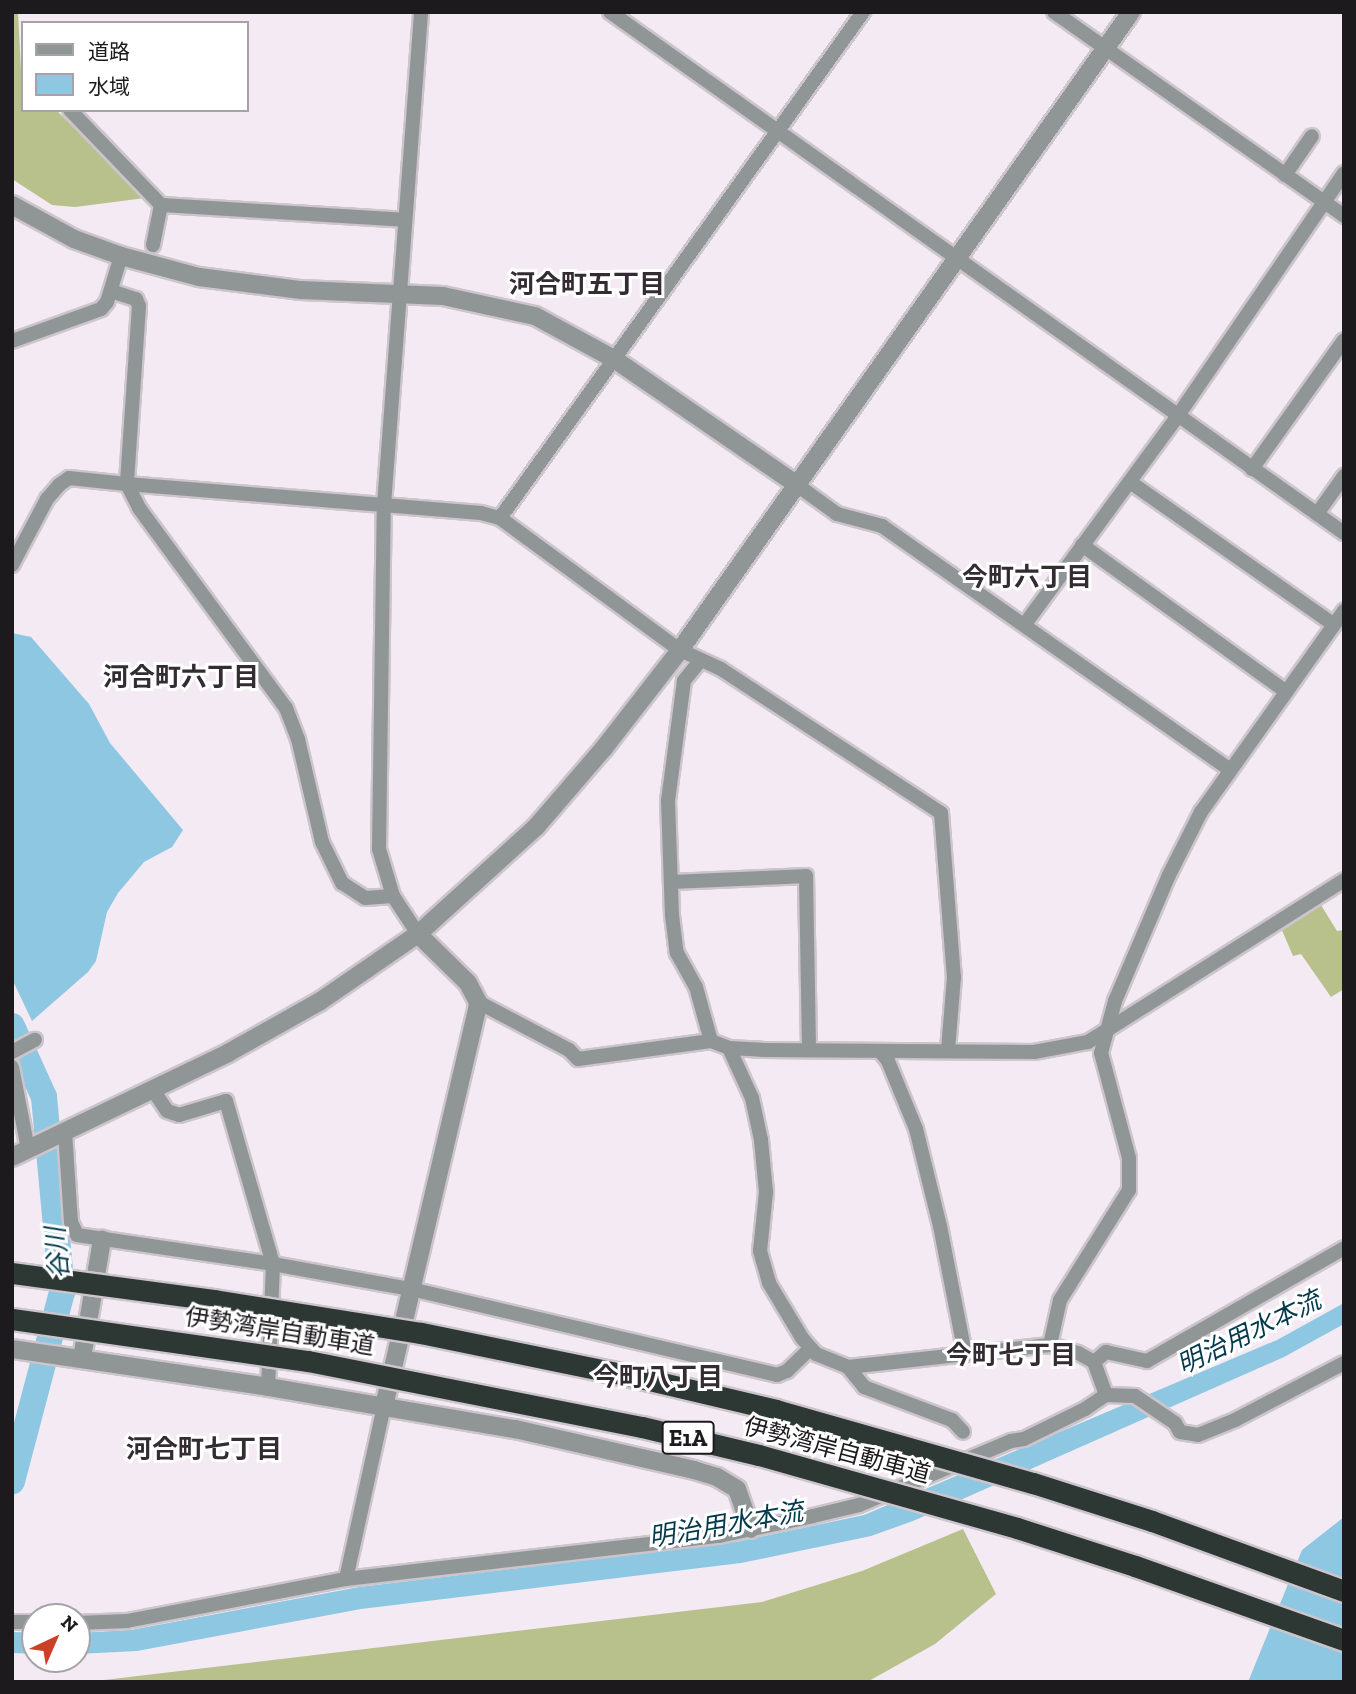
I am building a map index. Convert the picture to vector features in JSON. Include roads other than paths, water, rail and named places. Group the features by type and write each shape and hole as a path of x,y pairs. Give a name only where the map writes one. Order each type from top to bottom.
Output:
{"highway":[{"name":"伊勢湾岸自動車道","path":"12,1273 318,1316 645,1379 776,1410 1033,1483 1152,1521 1344,1591"},
{"name":"伊勢湾岸自動車道","path":"12,1319 199,1344 413,1379 629,1424 760,1455 1017,1528 1135,1566 1344,1640"}],"street":[{"path":"421,12 384,505 379,849 393,896 418,934 468,983 478,1002 569,1050 578,1059 711,1041 729,1048 1034,1052 1088,1042 1344,880"},
{"path":"610,12 1344,533"},
{"path":"500,518 863,12"},
{"path":"1054,12 1344,216"},
{"path":"12,1067 23,1152 280,1026 418,934 500,863 558,804 680,650 1131,12"},
{"path":"71,112 160,205 405,220"},
{"path":"1285,175 1312,136"},
{"path":"1025,624 1130,482 1344,173"},
{"path":"12,205 74,239 121,257 199,277 246,285 443,296 535,316 614,359 837,514 882,526 1229,769"},
{"path":"153,245 160,205"},
{"path":"12,341 101,309 107,302 121,257"},
{"path":"111,290 136,299 139,306 127,484 139,508 286,708 298,739 321,842 342,883 365,898 393,896"},
{"path":"1252,469 1344,340"},
{"path":"1317,514 1344,476"},
{"path":"12,565 47,499 69,478 481,513 500,518 680,650 721,669 941,813 954,977 948,1050"},
{"path":"1130,482 1334,625"},
{"path":"1082,545 1285,691"},
{"path":"1050,1345 1060,1300 1129,1190 1129,1158 1101,1053 1115,1001 1169,875 1201,812 1229,769 1344,611"},
{"path":"700,661 684,681 668,801 673,882 672,915 677,953 696,987 711,1041"},
{"path":"673,882 806,876 808,1049"},
{"path":"346,1579 478,1002"},
{"path":"13,1051 35,1040"},
{"path":"729,1048 752,1098 761,1140 766,1192 760,1251 769,1283 810,1349 848,1367 863,1387 952,1420 963,1432"},
{"path":"880,1051 888,1061 916,1129 940,1226 965,1353"},
{"path":"153,1090 167,1111 179,1115 226,1101 273,1264 268,1387"},
{"path":"65,1132 71,1222 77,1235 273,1264 411,1289 777,1375 787,1371 810,1349"},
{"path":"82,1358 102,1240"},
{"path":"1094,1362 1106,1352 1147,1361 1344,1248"},
{"path":"848,1367 1050,1345 1078,1353 1094,1362 1106,1395"},
{"path":"21,1350 268,1387 515,1429 717,1477 737,1489 751,1529"},
{"path":"91,1622 127,1621 346,1579 719,1536 859,1505 1011,1441 1024,1439 1086,1409 1106,1395 1135,1396 1175,1423 1180,1432 1198,1435 1235,1420 1344,1363"}],"water":[{"path":"12,633 31,637 89,704 110,743 183,830 172,847 144,862 118,893 107,912 96,961 88,972 32,1021 12,979"},
{"name":"明治用水本流","path":"1344,1303 1344,1324 1284,1357 913,1521 871,1536 741,1563 361,1609 137,1651 91,1653 91,1632 131,1630 359,1587 736,1542 864,1515 1277,1340"},
{"path":"1344,1517 1344,1682 1248,1682 1302,1550"},
{"path":"12,1632 21,1632 21,1653 12,1653"}],"waterway":[{"name":"谷川","path":"12,1026 44,1097 62,1292 12,1481"}],"district":[{"name":"河合町五丁目","path":"587,285"},
{"name":"今町六丁目","path":"1027,578"},
{"name":"河合町六丁目","path":"181,678"},
{"name":"今町七丁目","path":"1011,1356"},
{"name":"今町八丁目","path":"658,1378"},
{"name":"河合町七丁目","path":"204,1450"}]}
